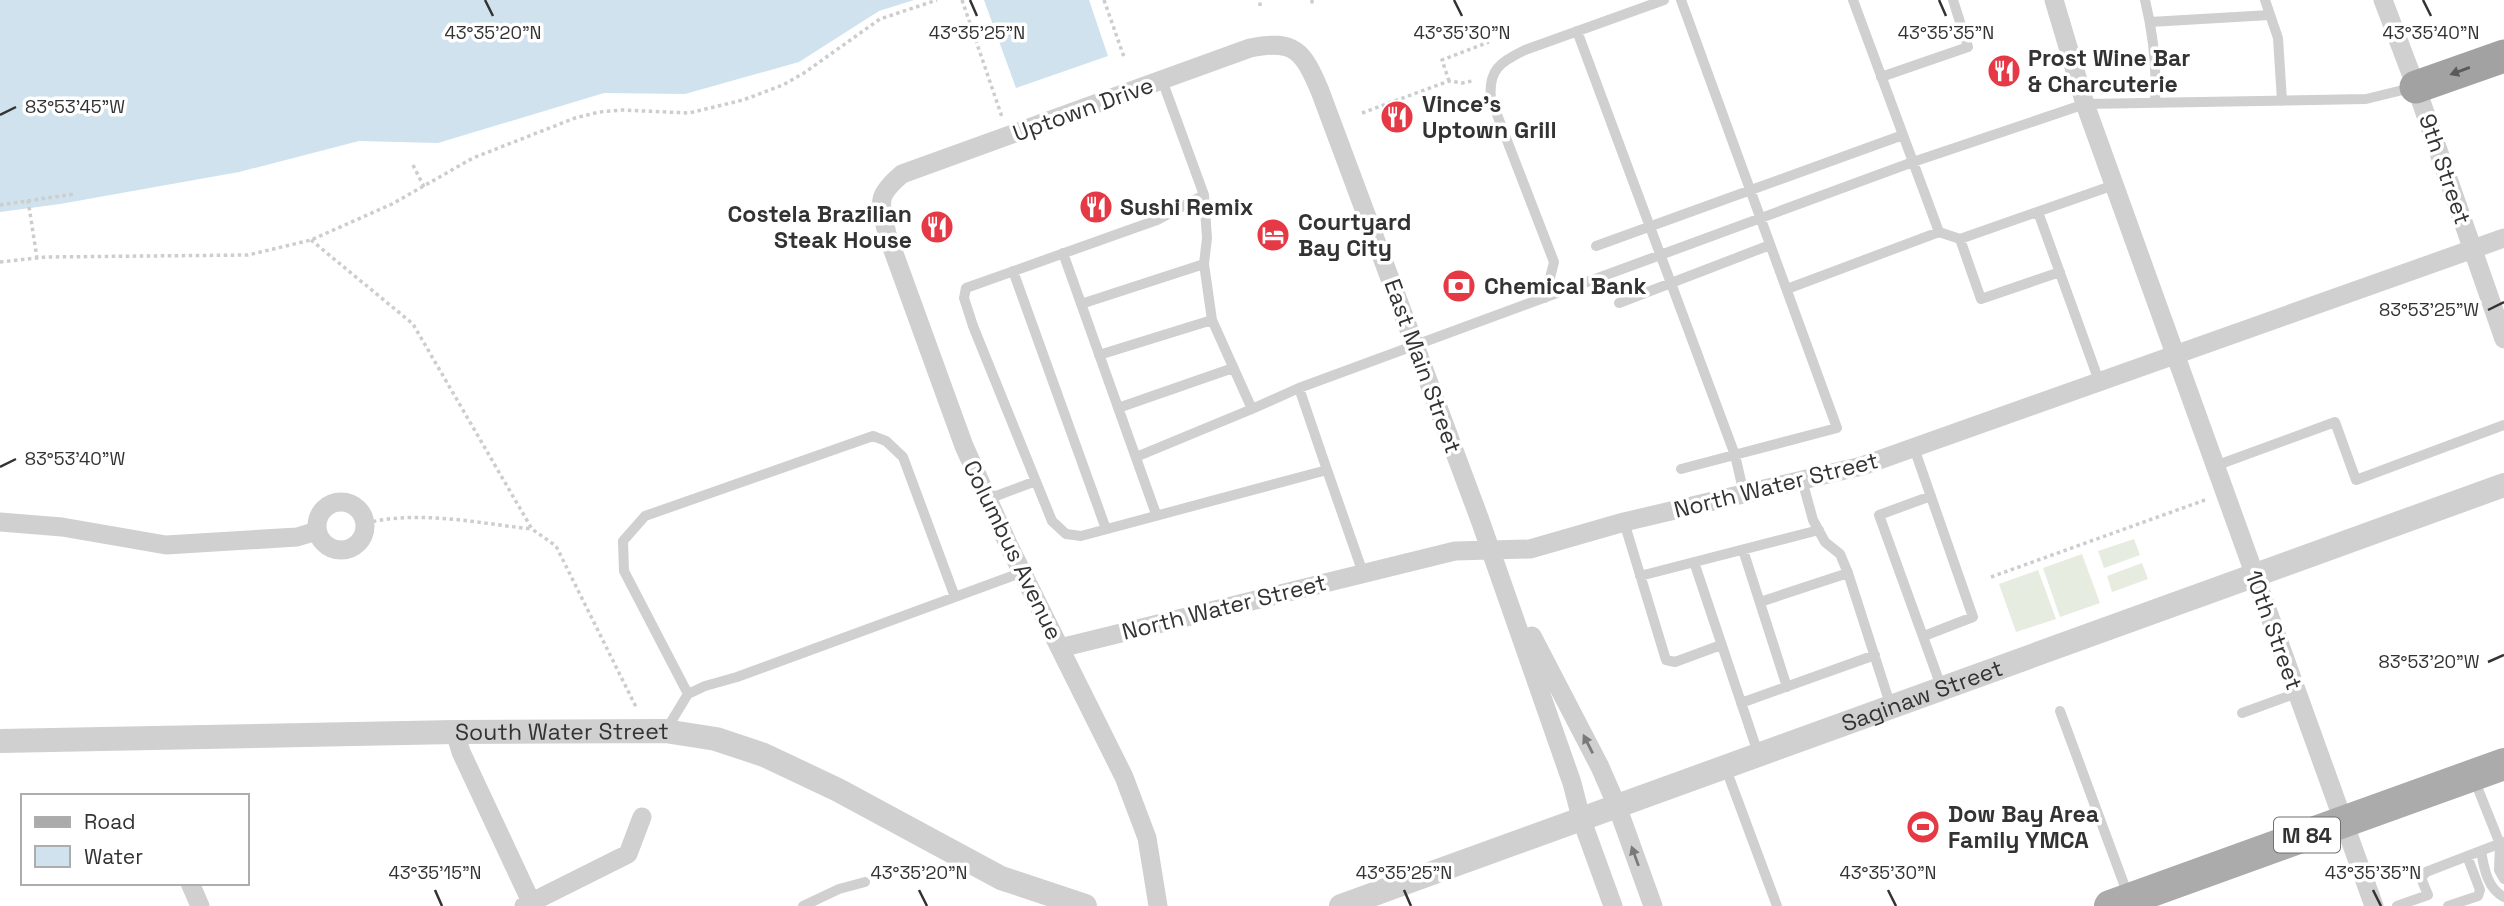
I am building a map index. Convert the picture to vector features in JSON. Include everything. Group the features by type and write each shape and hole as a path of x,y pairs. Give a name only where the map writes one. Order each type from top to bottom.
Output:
{"highway":[{"path":"2416,87 2504,56"}],"main road":[{"name":"M 84","path":"2120,902 2504,764"}],"street":[{"name":"10th Street","path":"2054,0 2085,104 2374,906"},
{"name":"9th Street","path":"2383,0 2504,339"},
{"name":"Uptown Drive","path":"885,189 902,174 1250,48 1270,44 1287,46"},
{"name":"East Main Street","path":"1287,46 1300,54 1309,65 1491,550 1613,906"},
{"name":"Columbus Avenue","path":"885,189 881,207 887,234 964,446 1124,777 1147,838 1157,906"},
{"name":"North Water Street","path":"1060,648 1455,551 1530,549 1624,522 1862,466 2504,238"},
{"name":"Saginaw Street","path":"1341,906 2504,485"},
{"path":"337,502 345,502 359,509 366,523 362,539 357,545 341,551 326,545 317,531 319,516 337,502"},
{"path":"0,522 62,527 166,545 298,537 317,531"},
{"name":"East Main Street","path":"1500,576 1600,767 1653,906"},
{"name":"South Water Street","path":"0,741 455,732 665,731 716,739 764,755 838,790 1001,878 1085,906"},
{"path":"455,732 460,751 530,905 628,854 642,817"},
{"path":"191,885 201,906"}],"lane":[{"path":"1545,298 1554,262 1491,99 1490,83 1496,70 1507,59 1664,0"},
{"path":"1681,0 1837,428 1681,469"},
{"path":"1853,0 1939,232"},
{"path":"1881,77 1968,47 1953,0"},
{"path":"2145,0 2156,82 2155,103"},
{"path":"2265,0 2278,38 2282,101"},
{"path":"2150,22 2270,15"},
{"path":"1577,31 1735,455 1744,494"},
{"path":"1162,80 1204,195 1208,238 1204,264 1212,320 1252,409"},
{"path":"1136,457 1298,388 1913,162 2085,104 2366,99 2416,87"},
{"path":"1597,246 1903,135"},
{"path":"1787,289 1939,232 1961,239 2114,185"},
{"path":"1204,195 1157,220 966,288 964,298 1052,521 1066,534 1081,536 1327,470"},
{"path":"2038,212 2099,381"},
{"path":"1961,239 1981,299 2060,272"},
{"path":"1619,303 1770,245"},
{"path":"1063,253 1156,514"},
{"path":"1081,304 1204,264"},
{"path":"1013,271 1106,529"},
{"path":"1099,355 1212,320"},
{"path":"1118,408 1233,368"},
{"path":"1298,388 1363,573"},
{"path":"2215,466 2335,422 2356,481 2504,425"},
{"path":"688,694 624,571 623,541 645,516 873,436 886,441 903,457 955,597"},
{"path":"1914,448 1973,617 1924,636"},
{"path":"1802,480 1814,520 1825,541 1840,554 1848,573 1891,708"},
{"path":"988,499 1036,481"},
{"path":"1931,496 1879,516 1941,689"},
{"path":"1624,522 1667,660 1675,662 1721,645"},
{"path":"1640,576 1819,530"},
{"path":"1743,550 1787,687"},
{"path":"1694,562 1759,756"},
{"path":"665,731 688,694 705,686 737,677 1023,572"},
{"path":"1760,602 1848,573"},
{"path":"1741,703 1875,655"},
{"path":"2242,713 2297,693"},
{"path":"2060,711 2120,902"},
{"path":"1726,768 1777,906"},
{"path":"2472,775 2502,843 2499,870 2504,879"},
{"path":"2432,906 2421,878 2426,872 2502,843"},
{"path":"2481,851 2484,872 2497,894 2504,897"},
{"path":"2448,906 2478,896 2480,890 2467,856"},
{"path":"803,906 839,889 865,882"},
{"path":"2398,906 2428,895"}],"path":[{"path":"0,262 37,258 248,255 311,240 371,214 473,158 575,118 622,110 689,113 743,100 783,85 880,19 937,0"},
{"path":"962,0 998,103"},
{"path":"1104,0 1124,57"},
{"path":"1260,6 1261,0"},
{"path":"1449,81 1441,60 1489,42"},
{"path":"1362,113 1449,81 1472,81"},
{"path":"413,165 424,187"},
{"path":"0,205 74,194"},
{"path":"28,200 37,258"},
{"path":"311,240 413,324 532,529 556,546 636,709"},
{"path":"1991,578 2205,500"},
{"path":"366,523 420,516 532,529"}],"shaded area":[{"path":"2134,539 2140,555 2104,568 2098,551"},
{"path":"2082,554 2100,603 2060,617 2043,568"},
{"path":"2142,563 2148,579 2112,592 2107,576"},
{"path":"2038,570 2056,619 2016,632 1999,584"}],"water":[{"path":"0,0 914,0 879,11 799,62 685,94 604,93 438,143 359,141 239,172 0,212"},
{"path":"984,0 1089,0 1108,56 1016,88"}],"place":[{"name":"Prost Wine Bar & Charcuterie","path":"2004,71"},
{"name":"Vince's Uptown Grill","path":"1397,117"},
{"name":"Sushi Remix","path":"1096,207"},
{"name":"Costela Brazilian Steak House","path":"937,227"},
{"name":"Courtyard Bay City","path":"1273,235"},
{"name":"Chemical Bank","path":"1459,286"},
{"name":"Dow Bay Area Family YMCA","path":"1923,827"}]}
